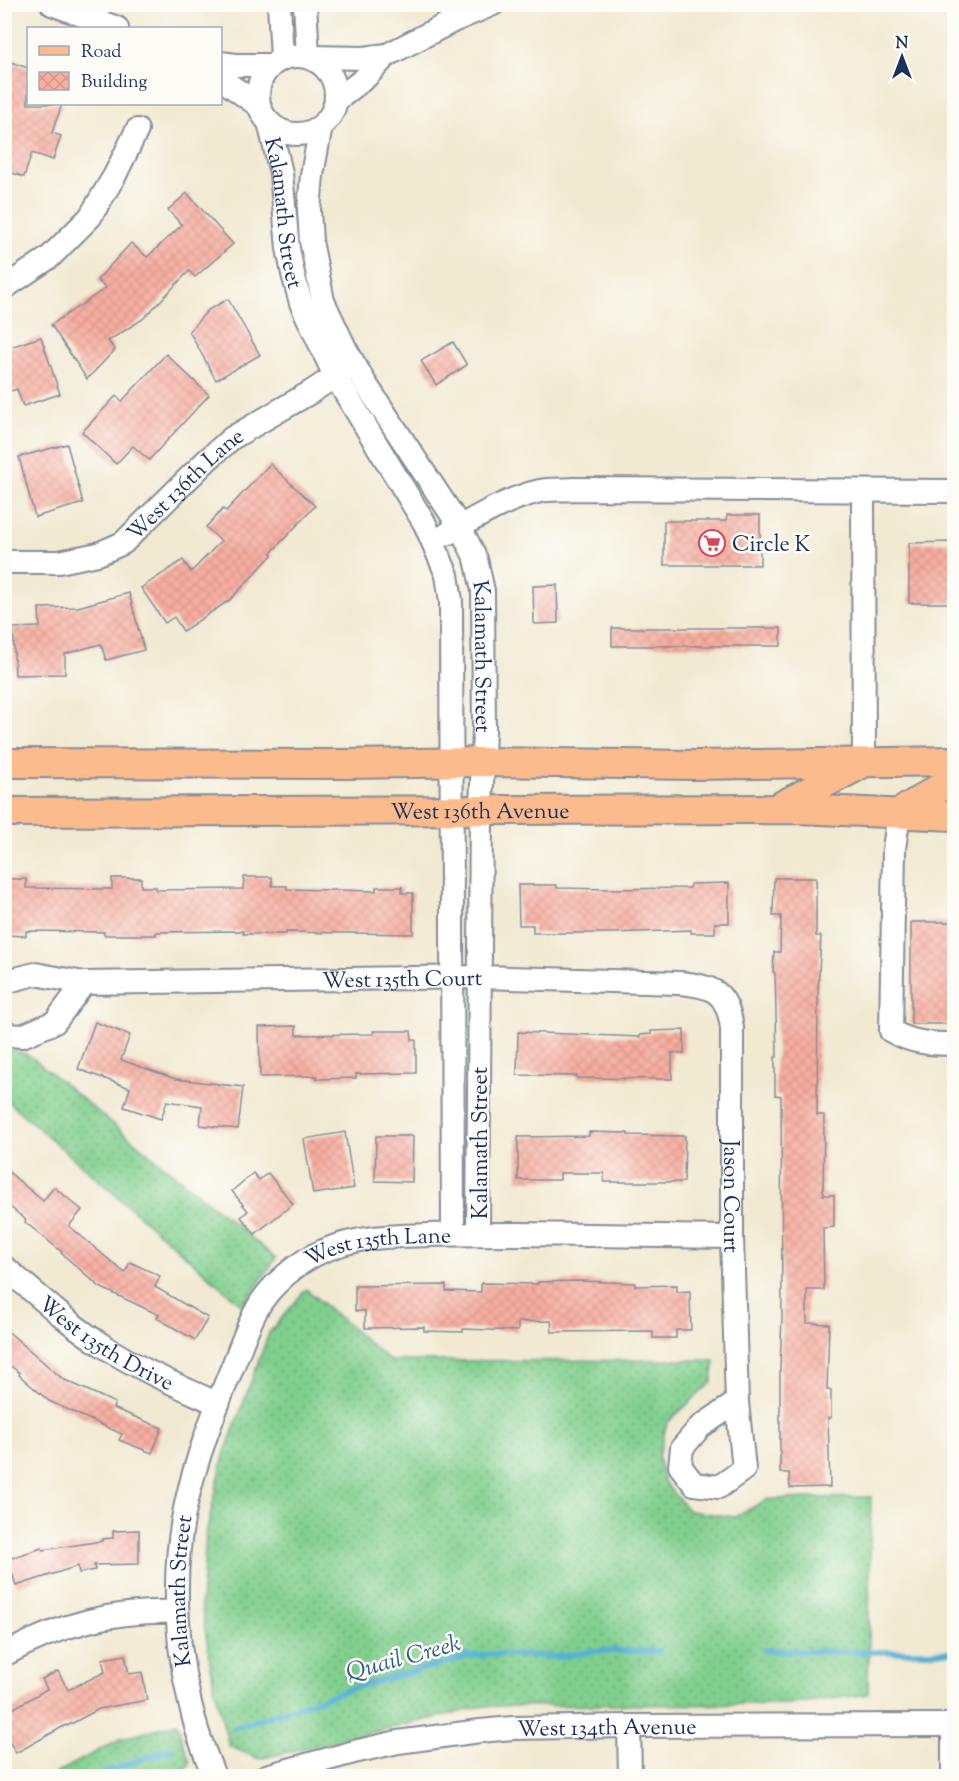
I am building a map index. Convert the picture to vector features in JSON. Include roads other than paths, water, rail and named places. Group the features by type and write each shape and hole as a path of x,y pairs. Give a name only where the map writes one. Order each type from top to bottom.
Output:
{"main road":[{"name":"West 136th Avenue","path":"4,763 483,762 695,765 954,761"},
{"path":"774,809 864,763"},
{"path":"899,813 954,779"},
{"name":"West 136th Avenue","path":"4,812 774,809 954,816"}],"street":[{"path":"52,4 114,27"},
{"path":"264,114 258,95 259,84 263,74 276,62 279,4"},
{"path":"305,4 309,57"},
{"path":"337,100 387,55 455,20 493,4"},
{"path":"222,63 236,65 276,62 295,55 364,58 387,55"},
{"path":"222,80 264,114 278,129 300,134 311,132 330,117 337,100 337,89 328,70 309,57"},
{"name":"Kalamath Street","path":"264,114 281,173 288,248 301,303 344,370 460,526 476,560 483,591 478,1234"},
{"name":"Kalamath Street","path":"321,126 312,175 309,210 310,242 323,301 344,370 434,541 447,575 451,601 453,1234"},
{"path":"4,288 50,257 90,216 115,175 138,130"},
{"name":"West 136th Lane","path":"4,562 59,562 98,554 123,543 232,438 344,370"},
{"path":"434,541 510,501 541,491 573,489 954,491"},
{"path":"862,492 864,763"},
{"path":"899,813 894,849 891,1031 905,1039 931,1044 954,1044"},
{"name":"West 135th Court","path":"4,982 34,974 84,983 480,977 679,983 710,988 719,995"},
{"path":"4,1030 9,1035 22,1036 55,1022 84,983"},
{"name":"Jason Court","path":"719,995 726,1005 732,1028 732,1237 737,1402"},
{"name":"West 135th Lane","path":"218,1404 257,1307 285,1276 324,1251 382,1236 478,1234 732,1237"},
{"name":"West 135th Drive","path":"4,1267 66,1320 102,1345 152,1373 218,1404"},
{"name":"Kalamath Street","path":"214,1776 197,1730 185,1677 177,1612 177,1576 187,1504 200,1455 218,1404"},
{"path":"8,1646 86,1620 154,1611 177,1612"},
{"path":"953,1776 954,1725"},
{"name":"West 134th Avenue","path":"270,1776 358,1750 437,1736 513,1728 954,1725"},
{"path":"629,1726 630,1776"}],"waterway":[{"name":"Quail Creek","path":"764,1650 954,1652"},
{"name":"Quail Creek","path":"234,1728 353,1688 469,1656 495,1654 559,1657 593,1651 659,1651"},
{"name":"Quail Creek","path":"100,1776 172,1749"}],"place":[{"name":"Circle K","path":"712,543"}]}
